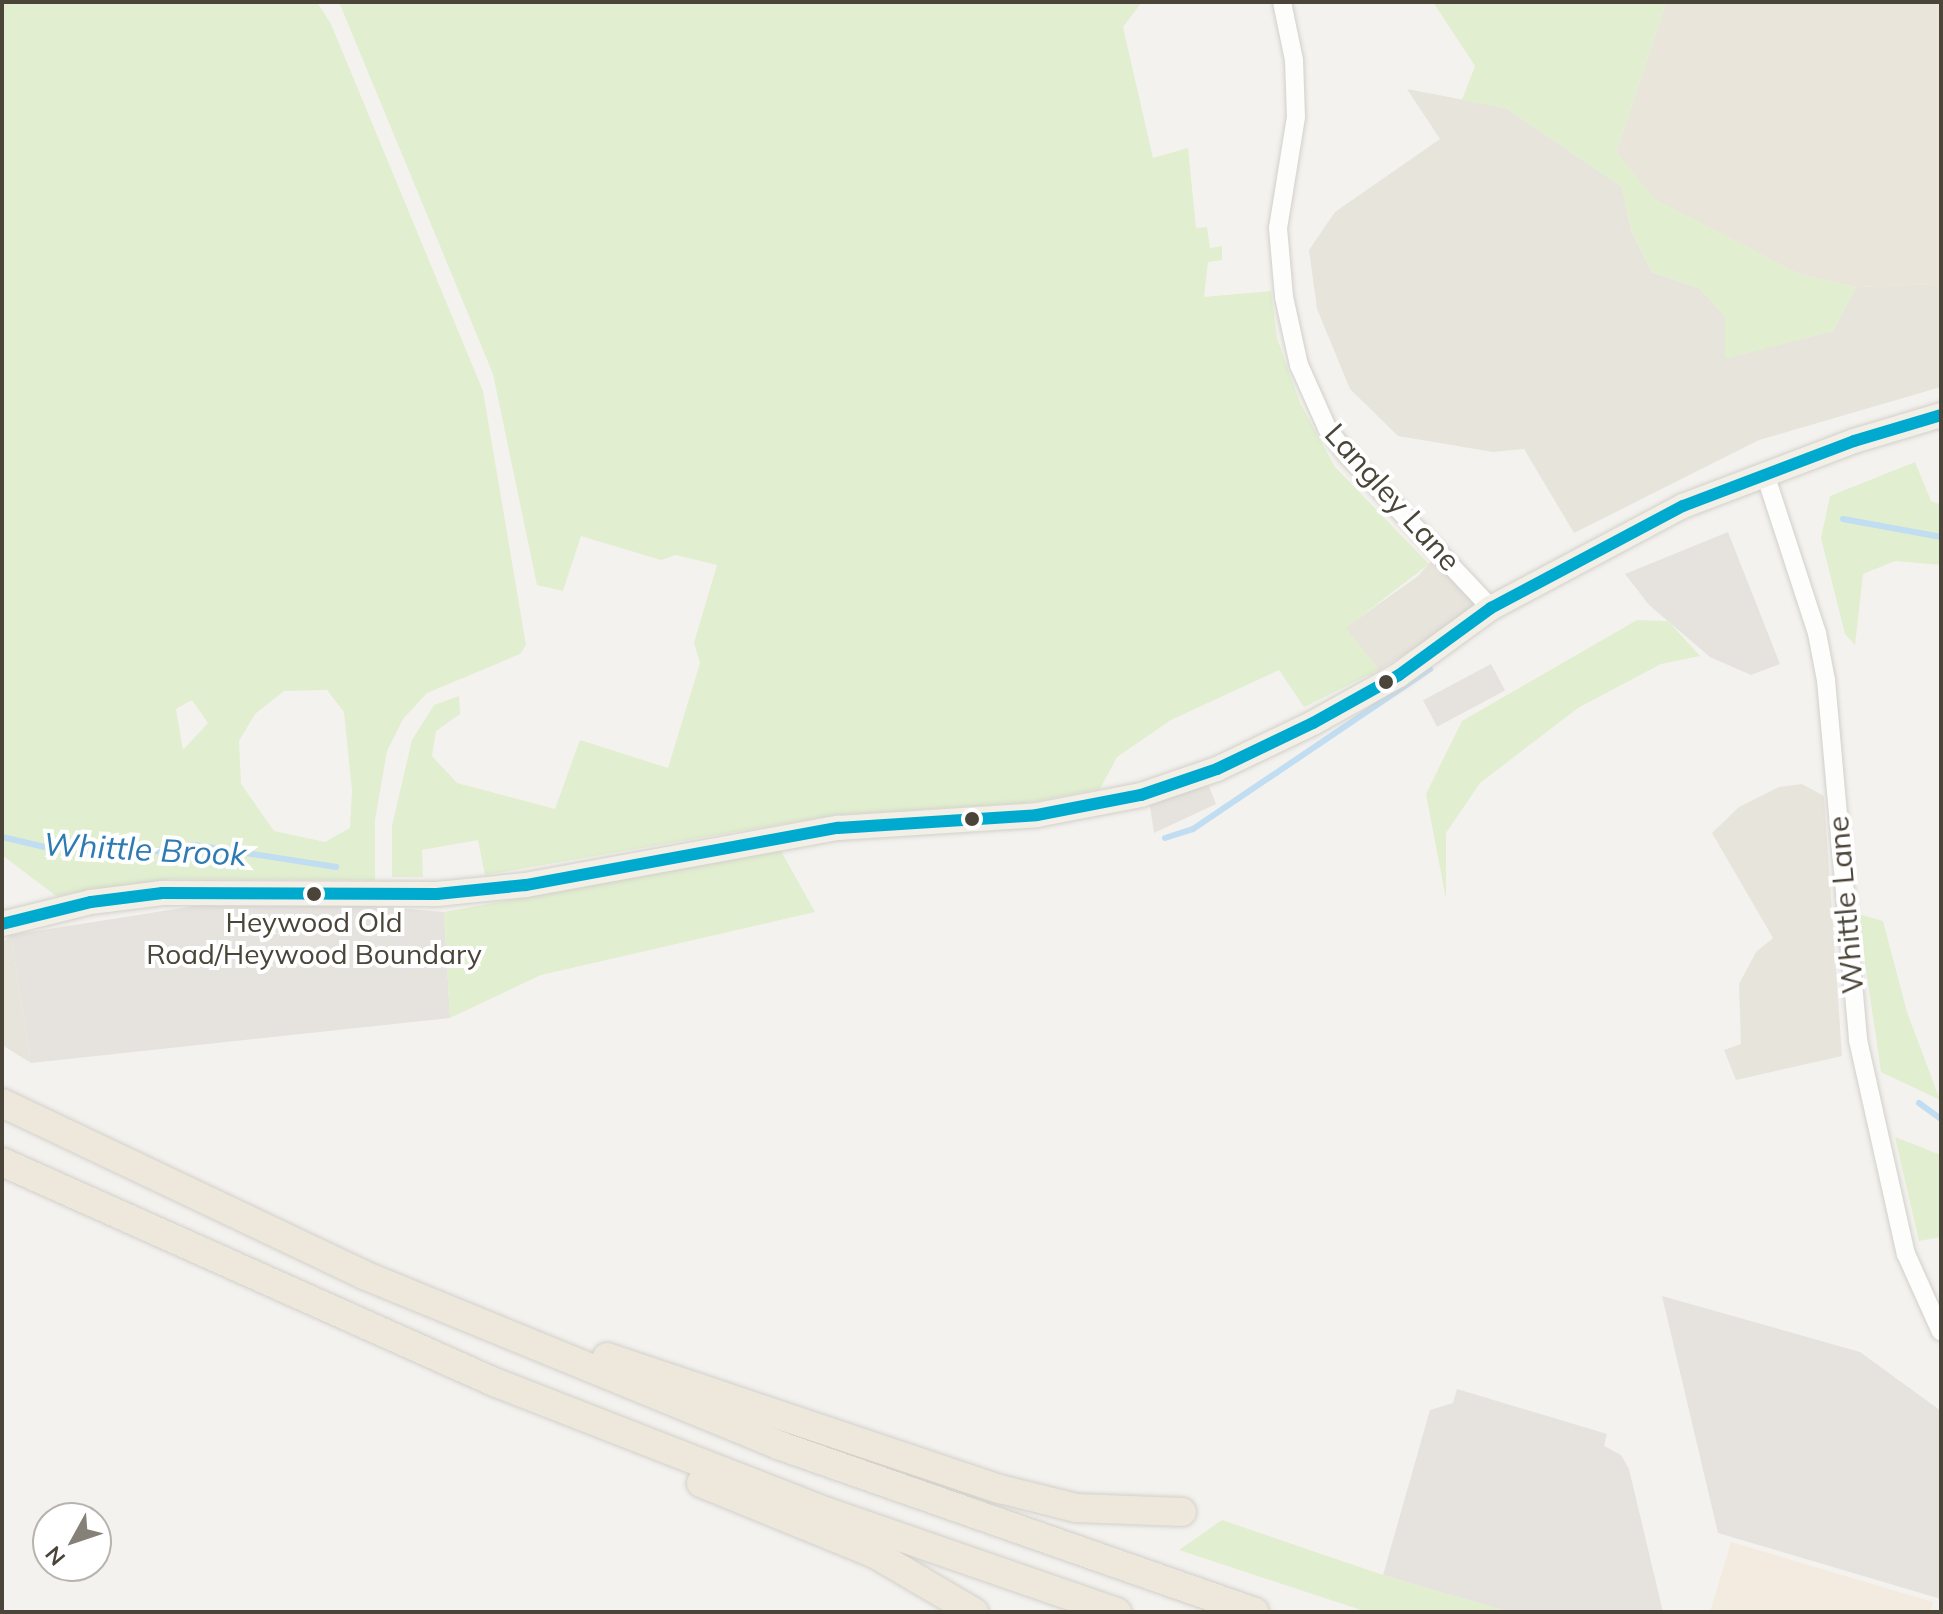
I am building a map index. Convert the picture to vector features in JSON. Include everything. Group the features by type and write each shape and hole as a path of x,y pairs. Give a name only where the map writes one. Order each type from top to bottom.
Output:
{"highway":[{"path":"3,1103 364,1275 778,1445 1255,1612"},
{"path":"2,1162 494,1382 825,1511 1117,1612"},
{"path":"364,1275 1000,1489 1076,1508 1182,1512"},
{"path":"494,1382 612,1446 875,1554 974,1612"}],"main road":[{"path":"2,924 91,902 162,893 437,894 511,887 838,828 1092,807 1217,769 1313,723 1399,675 1491,608 1635,529 1765,474 1941,415"}],"street":[{"name":"Langley Lane","path":"1282,2 1294,60 1296,117 1278,228 1289,332 1299,365 1327,428 1349,457 1491,608"},
{"name":"Whittle Lane","path":"1765,474 1817,633 1826,680 1858,1040 1906,1254 1941,1332"}],"shaded area":[{"path":"1666,2 1941,2 1941,297 1939,284 1856,287 1799,274 1654,199 1616,152"},
{"path":"1407,89 1506,108 1622,187 1631,230 1652,272 1699,288 1726,317 1725,358 1833,331 1856,287 1939,284 1941,387 1759,440 1574,533 1524,449 1493,452 1398,436 1350,389 1317,309 1309,250 1335,212 1440,139"},
{"path":"1728,532 1780,664 1751,675 1710,657 1649,605 1625,574"},
{"path":"1435,557 1481,608 1379,670 1345,628 1418,576"},
{"path":"1491,664 1505,690 1437,727 1423,700"},
{"path":"1207,781 1216,804 1154,833 1150,806"},
{"path":"1802,784 1824,796 1842,1056 1736,1080 1724,1050 1741,1044 1739,984 1756,952 1773,938 1712,833 1739,807 1779,787"},
{"path":"220,902 325,902 444,912 450,1018 31,1063 11,935"},
{"path":"11,935 31,1063 2,1045 2,943"},
{"path":"1662,1296 1860,1352 1941,1411 1941,1599 1718,1533"},
{"path":"1457,1389 1607,1434 1604,1446 1621,1455 1629,1469 1663,1612 1509,1612 1383,1575 1430,1410 1453,1403"},
{"path":"1731,1542 1933,1602 1930,1612 1710,1612"}],"green space":[{"path":"2,2 317,2 331,24 483,391 526,645 520,654 427,693 403,719 387,751 375,820 375,880 172,879 56,896 2,855","holes":["327,690 344,712 352,790 350,828 325,842 274,831 241,784 239,741 255,714 284,691","192,700 208,723 183,750 176,709"]},
{"path":"339,2 1142,2 1123,27 1153,158 1188,148 1196,228 1207,227 1210,248 1222,246 1222,260 1208,262 1204,297 1271,291 1277,338 1300,403 1335,467 1429,564 1346,628 1379,670 1304,707 1279,670 1171,720 1117,757 1100,789 1026,803 834,815 485,875 478,840 422,850 423,877 392,877 392,826 412,740 434,705 459,696 460,714 436,731 432,756 457,783 555,809 580,740 668,768 700,663 694,643 717,565 676,555 661,560 581,536 563,591 537,585 493,374"},
{"path":"1433,2 1666,2 1616,152 1655,199 1799,274 1856,287 1833,331 1725,359 1725,317 1699,288 1652,272 1631,230 1622,187 1506,108 1462,100 1475,66"},
{"path":"1915,462 1931,501 1941,505 1941,565 1895,561 1863,574 1855,645 1845,634 1821,538 1830,496"},
{"path":"1637,620 1668,621 1700,656 1661,664 1578,708 1480,783 1446,833 1446,899 1426,794 1462,721"},
{"path":"781,851 815,912 541,975 450,1018 444,912"},
{"path":"1858,914 1883,921 1907,1012 1940,1100 1881,1072"},
{"path":"1895,1137 1941,1155 1941,1237 1919,1241"},
{"path":"1222,1520 1383,1575 1509,1612 1367,1612 1179,1550"}],"waterway":[{"name":"Whittle Brook","path":"1843,519 1941,537"},
{"name":"Whittle Brook","path":"1165,838 1193,829 1430,669"},
{"name":"Whittle Brook","path":"2,837 45,847 145,853 194,845 336,867"},
{"path":"1919,1103 1941,1119"}],"transit line":[{"path":"2,924 91,902 162,893 437,894 526,885 838,828 1037,815 1141,795 1217,769 1313,723 1399,675 1491,608 1683,506 1854,441 1941,415"}],"place":[{"name":"Heywood Old Road/Heywood Boundary","path":"314,894"}]}
